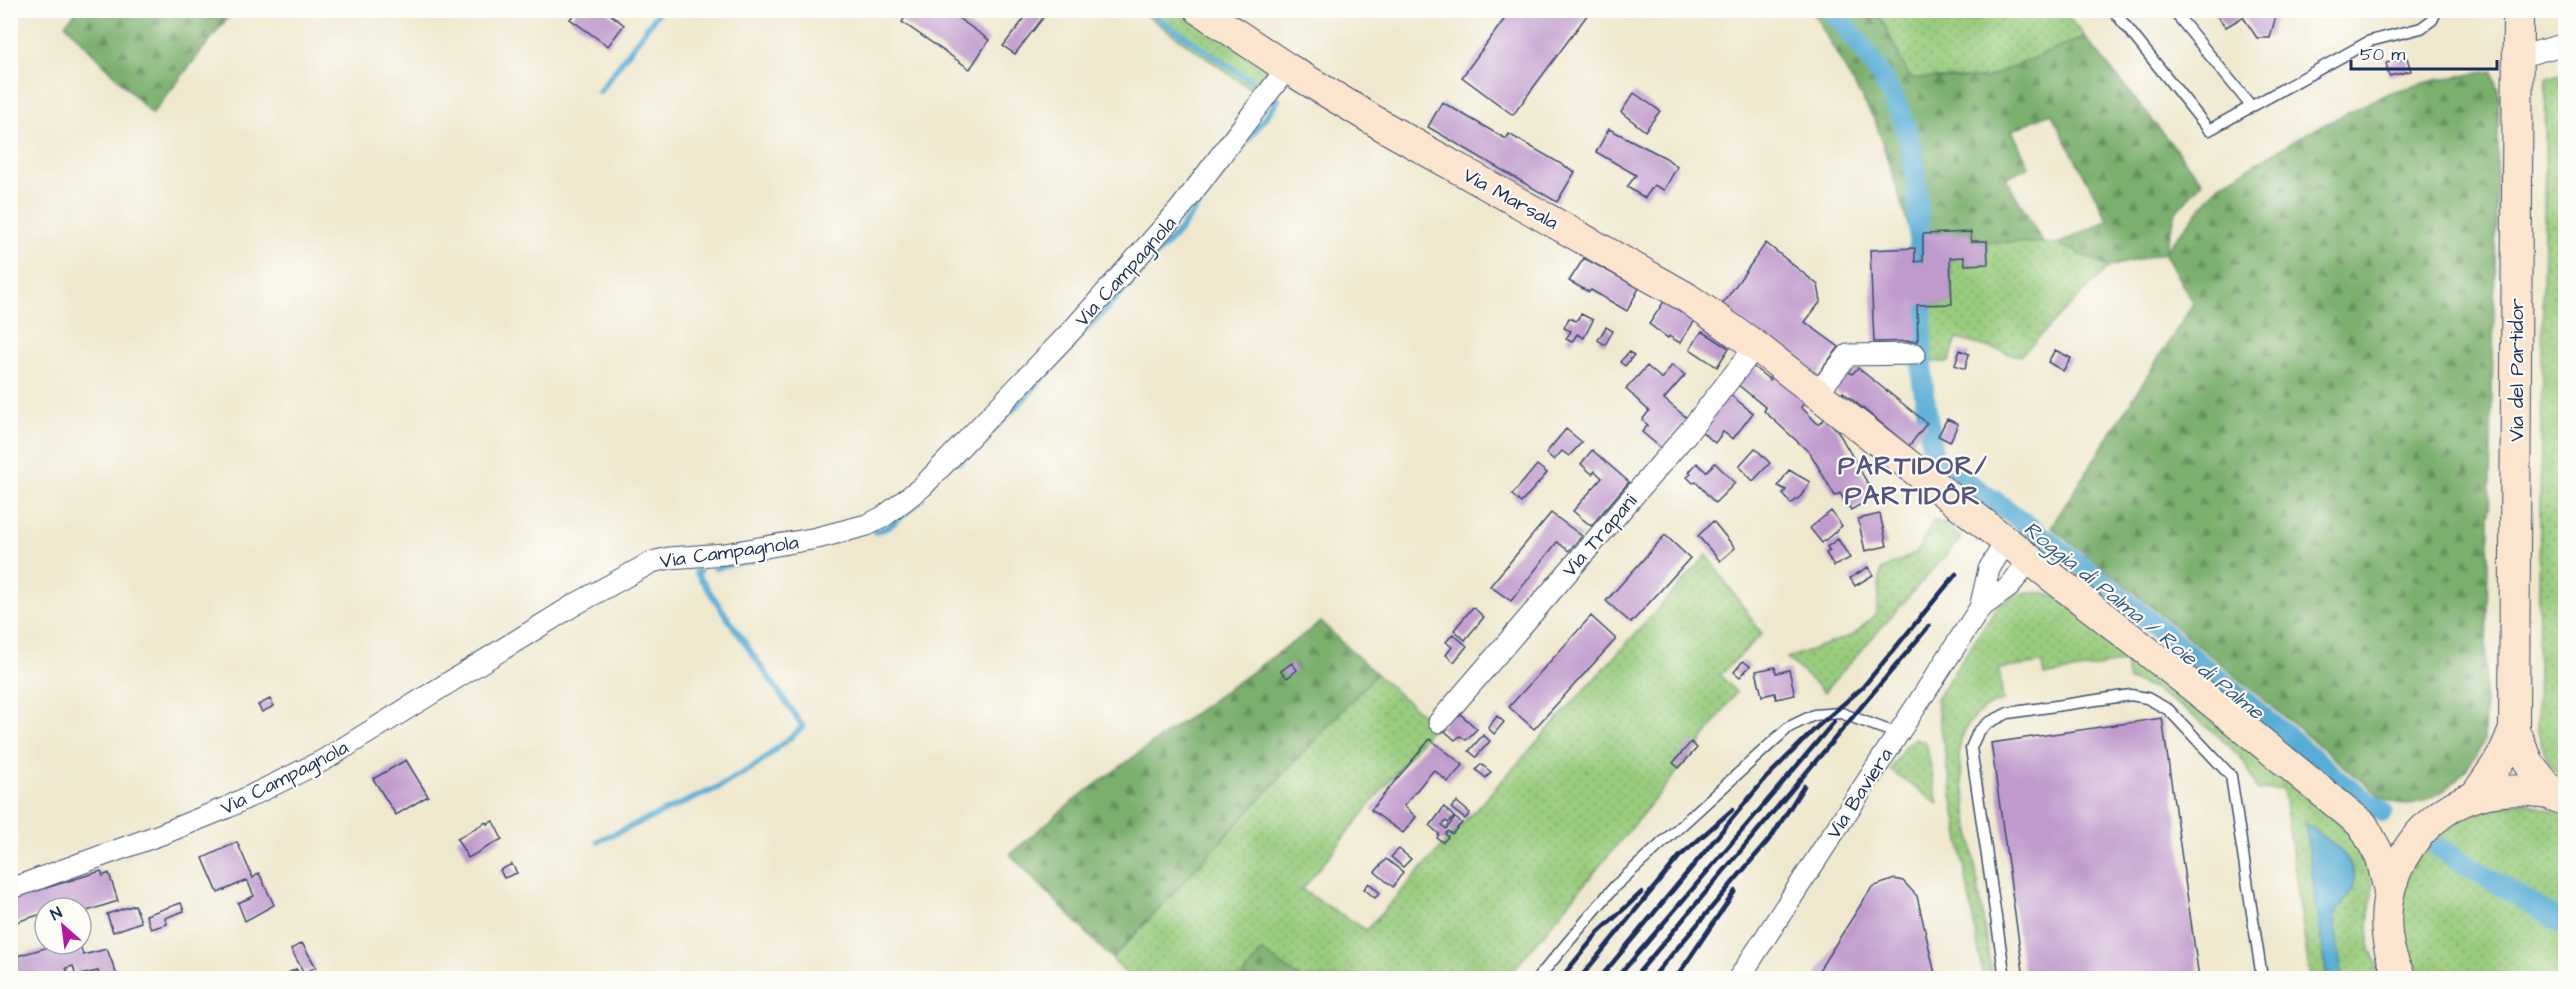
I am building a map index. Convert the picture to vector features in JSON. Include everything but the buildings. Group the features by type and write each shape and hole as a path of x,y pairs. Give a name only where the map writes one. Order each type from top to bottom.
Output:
{"street":[{"name":"Via Marsala","path":"1200,10 1287,68 1388,129 1686,297 1756,346 2030,559 2363,825"},
{"name":"Via del Partidor","path":"2475,796 2501,758 2514,730 2518,10"},
{"path":"2518,57 2565,44"},
{"name":"Via Campagnola","path":"10,890 173,830 228,807 324,760 573,605 652,562 669,558 725,554 817,538 867,525 883,517 921,488 1098,302 1180,209 1287,68"},
{"name":"Via Trapani","path":"1439,722 1690,429 1756,346"},
{"path":"1817,393 1848,355 1915,354"},
{"name":"Via Baviera","path":"1980,608 1989,569 2006,542"},
{"name":"Via Baviera","path":"1739,978 1980,608 2009,586 2030,559"},
{"name":"Via del Partidor","path":"2514,730 2530,765 2560,799"},
{"path":"2402,978 2388,944 2386,917 2389,891 2401,859 2427,824 2449,808 2475,796 2515,790 2560,799"},
{"path":"2363,825 2380,830 2404,831 2427,824"},
{"path":"2363,825 2381,858 2389,891"}],"lane":[{"path":"2113,10 2209,130 2370,41 2421,28 2432,20 2437,10"},
{"path":"2173,10 2251,106"},
{"path":"2005,978 1971,748 1973,740 1988,723 2008,713 2131,695 2147,698 2169,710 2231,776 2262,978"},
{"path":"1538,978 1615,886 1789,727 1815,715 1841,713 1898,734"}],"green space":[{"path":"77,11 233,11 152,114 65,24"},
{"path":"1140,11 1184,11 1260,60 1266,68 1265,80 1255,92"},
{"path":"1812,11 1877,11 1910,78 1986,78 2085,37 2202,182 2176,212 2165,252 2219,185 2307,133 2388,93 2439,79 2492,71 2499,93 2484,741 2467,769 2442,792 2413,803 2397,803 2381,797 2120,581 2051,527 2193,304 2164,253 2109,267 2058,244 2108,220 2051,113 2012,130 2029,166 2006,178 2043,243 1971,241 1971,233 1911,234 1876,123"},
{"path":"1877,11 2063,11 2085,37 1986,78 1910,79"},
{"path":"2566,73 2565,781 2547,757 2537,728 2546,78"},
{"path":"1987,241 2058,244 2109,267 2020,356 1957,339 1949,362 1931,362 1930,305 1952,303 1950,258 1964,257 1965,265 1987,264"},
{"path":"1934,520 1944,524 1961,538 1824,692 1787,658 1853,635 1876,614 1881,570 1916,553"},
{"path":"1707,555 1762,634 1720,675 1736,692 1697,748 1507,978 1300,978 1262,951 1242,978 1130,978 1112,959 1376,674 1434,725 1302,890 1366,930"},
{"path":"2029,592 2057,597 2348,830 2366,856 2373,886 2368,923 2369,945 2382,978 2310,978 2283,788 2257,791 2243,761 2234,751 2172,701 2141,684 2129,681 2125,662 2044,676 2042,663 1999,669 2003,701 1985,708 1970,721 1965,729 1959,748 1959,758 1992,978 1983,978 1936,699 1998,605 2014,596"},
{"path":"1321,622 1376,674 1112,959 1010,854 1078,797"},
{"path":"1916,738 1925,742 1927,747 1938,804 1890,770 1905,746"},
{"path":"2524,802 2565,815 2565,978 2417,978 2403,948 2400,898 2418,852 2470,810"},
{"path":"1262,951 1300,978 1242,978"}],"water":[{"path":"2305,823 2340,850 2352,868 2353,888 2334,915 2342,978 2327,978"}],"waterway":[{"path":"599,92 660,10"},
{"path":"1146,10 1257,85"},
{"path":"1831,10 1878,70 1904,122 1915,167 1919,257"},
{"path":"1086,331 1180,230 1278,100 1275,98"},
{"name":"Roggia di Palma / Roie di Palme","path":"1922,309 1922,378 1933,457 1947,470 1992,499 2100,580 2356,794 2383,812"},
{"path":"960,462 1021,402 1074,344"},
{"path":"875,532 889,527 922,499"},
{"path":"715,568 760,558"},
{"path":"598,841 717,788 757,765 803,727 696,572 700,571"},
{"name":"Roggia di Palma / Roie di Palme","path":"2439,848 2566,925"}],"railway":[{"path":"1600,978 1765,779 1817,727 1863,687 1956,574"},
{"path":"1634,978 1929,626"},
{"path":"1617,978 1834,722"},
{"path":"1652,978 1772,836 1804,786"},
{"path":"1580,978 1679,857 1732,810"},
{"path":"1676,978 1735,891"},
{"path":"1561,978 1598,933 1642,892"}],"district":[{"name":"PARTIDOR/ PARTIDÔR","path":"1913,480"}]}
